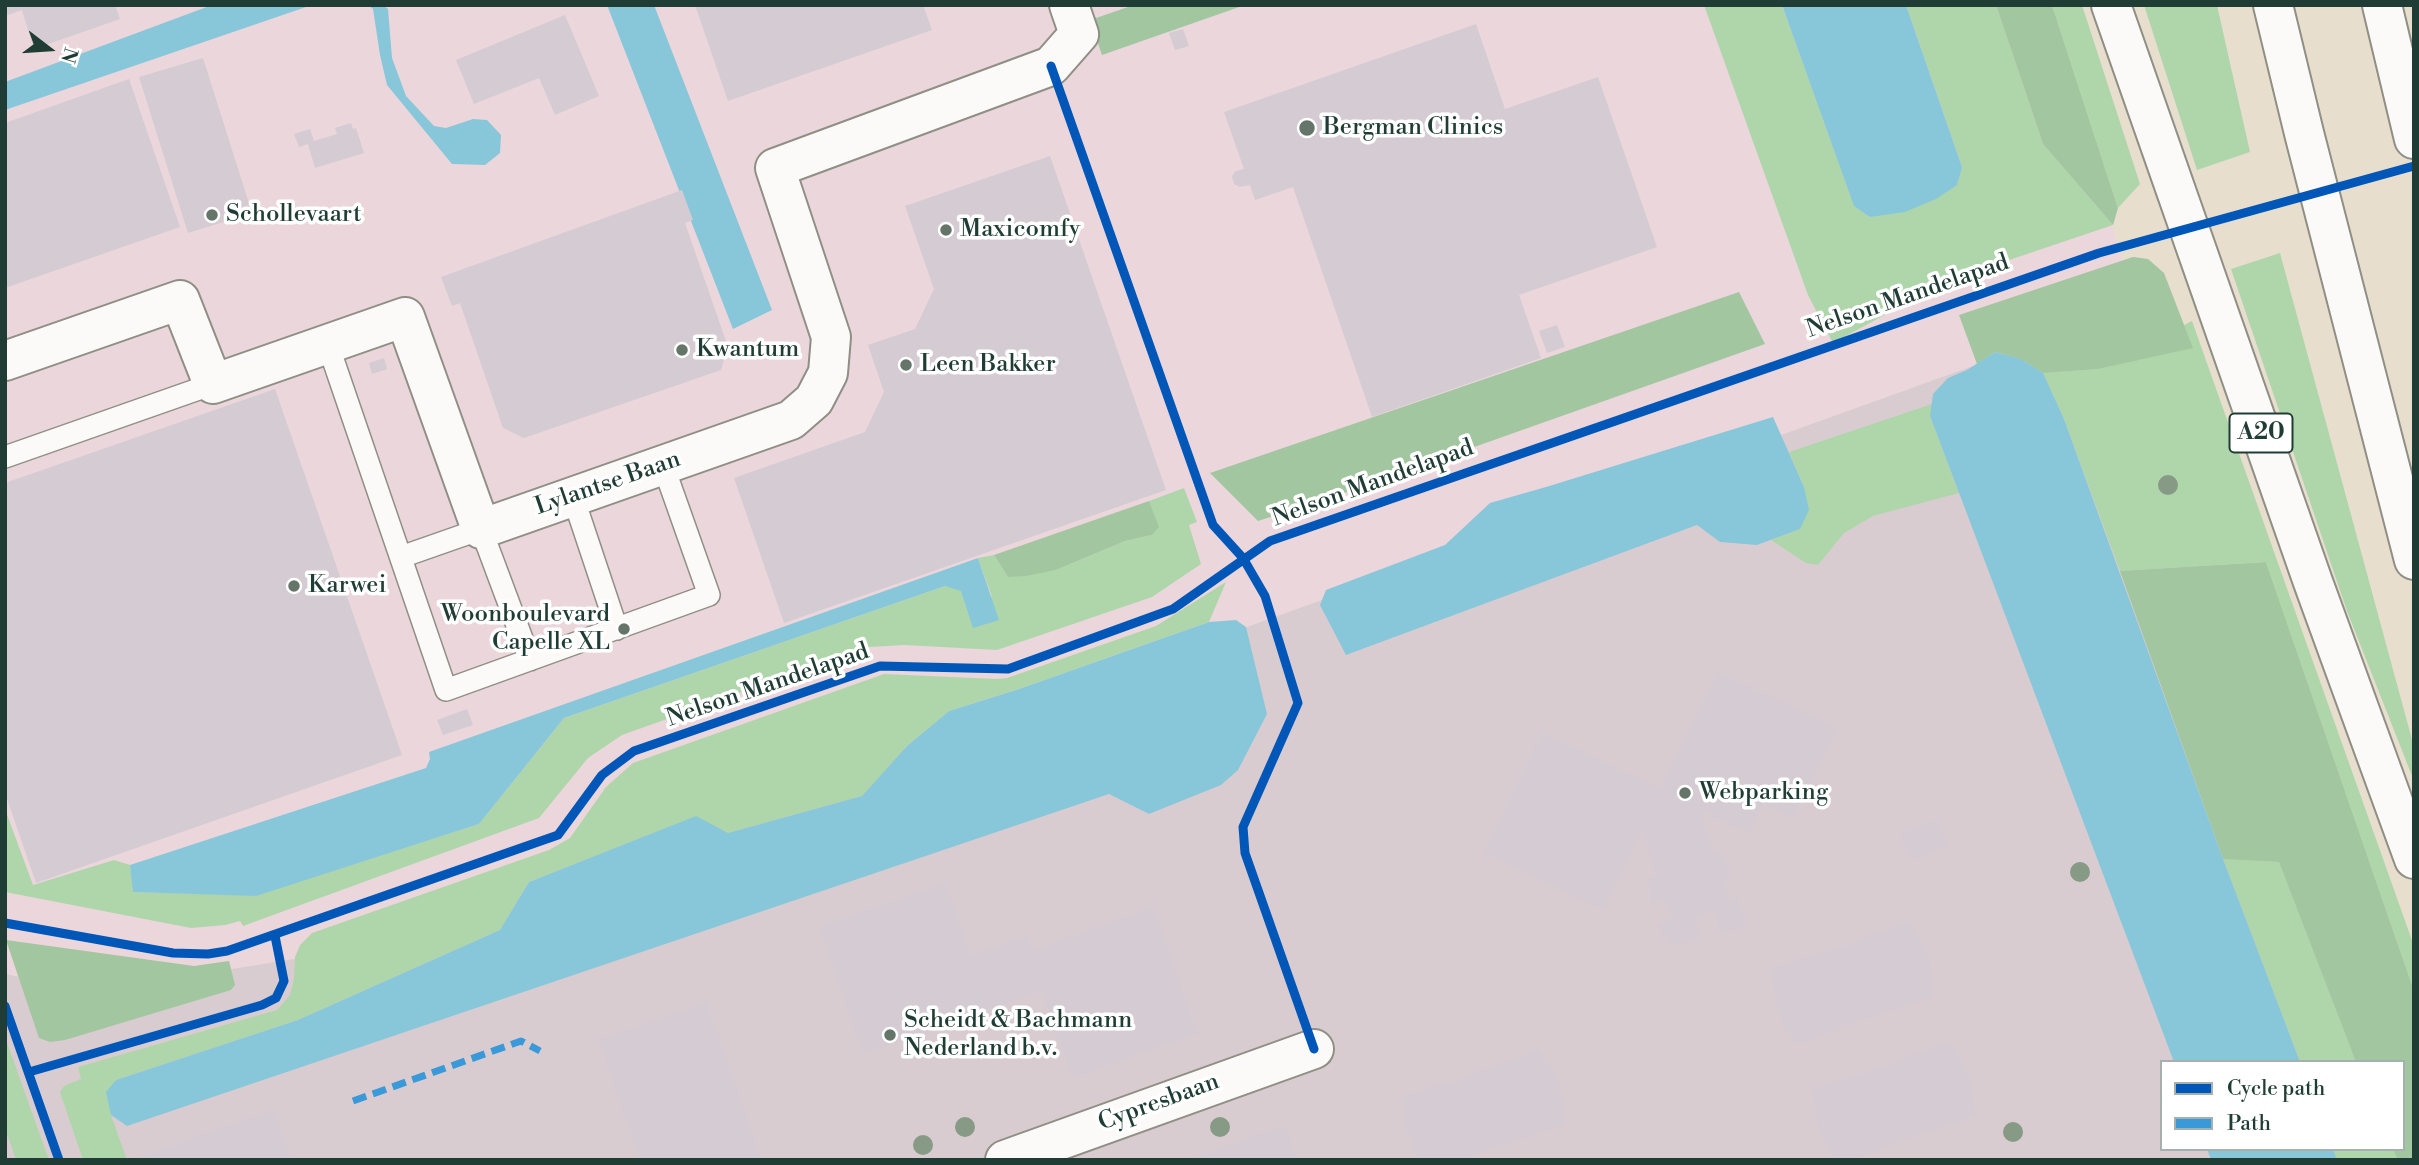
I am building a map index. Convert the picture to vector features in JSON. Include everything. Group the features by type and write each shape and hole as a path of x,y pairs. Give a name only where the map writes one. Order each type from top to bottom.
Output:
{"main road":[{"name":"Lylantse Baan","path":"481,528 791,420 814,400 828,373 831,337 775,167 1051,66 1079,34 1069,5"},
{"name":"A20","path":"2111,5 2313,582 2414,859"},
{"path":"2273,5 2414,560"},
{"path":"2382,5 2414,139"},
{"path":"5,361 180,300 214,384 405,317 481,528"},
{"name":"Cypresbaan","path":"1005,1160 1314,1049"}],"lane":[{"path":"328,345 446,690 709,595 663,465"},
{"path":"5,457 214,384"},
{"path":"573,497 617,629"},
{"path":"401,557 481,528 530,660"}],"shaded area":[{"name":"Woonboulevard Capelle XL","path":"5,5 2044,5 2137,307 348,950 98,991 5,974"},
{"path":"2137,307 2368,1060 2160,1060 2160,1151 2396,1151 2399,1160 5,1160 5,974 98,991 348,950"}],"green space":[{"path":"1134,5 1245,5 1102,55 1090,20"},
{"path":"1704,5 1782,5 1854,205 1870,217 1962,167 1906,5 1996,5 2043,144 2113,225 1947,281 1833,343 1808,295"},
{"path":"1996,5 2052,5 2118,208 2113,225 2043,144"},
{"path":"2052,5 2082,5 2140,184 2118,208"},
{"path":"2144,5 2217,5 2250,152 2197,170"},
{"path":"2280,253 2414,747 2414,781 2347,611 2231,269"},
{"path":"2133,257 2148,259 2164,273 2193,348 2098,369 2043,373 2021,359 1995,352 1977,364 1959,315"},
{"path":"1739,292 1765,344 1350,491 1258,521 1210,473"},
{"path":"2192,321 2414,946 2414,991 2266,562 2120,571 2064,419 2043,373 2098,369 2192,347 2184,325"},
{"path":"1932,404 1930,416 1959,493 1873,516 1844,533 1818,565 1806,563 1771,540 1800,529 1804,487 1789,452"},
{"path":"1184,488 1197,522 1189,525 1201,564 1152,597 997,650 904,645 869,647 622,735 588,758 539,818 243,926 240,921 191,928 5,892 5,809 33,885 114,860 130,865 134,892 256,895 479,824 564,718 945,586 992,597 978,558 994,555 1008,577 1056,570 1125,541 1152,535 1158,526 1149,501"},
{"path":"1149,501 1159,527 1152,535 1125,541 1056,570 1008,577 994,555"},
{"path":"2266,562 2414,991 2414,1160 2398,1160 2394,1151 2405,1151 2405,1060 2355,1060 2279,862 2223,859 2120,571"},
{"path":"1226,582 1209,622 949,711 907,746 862,796 728,833 695,817 529,882 500,930 298,1020 116,1080 111,1115 127,1160 83,1160 60,1092 64,1086 81,1079 78,1067 277,1010 290,995 295,957 300,945 312,933 549,850 570,838 606,787 633,763 884,674 1007,678 1156,626"},
{"path":"2223,859 2279,862 2355,1060 2299,1060"},
{"path":"6,940 194,966 229,961 235,985 231,990 65,1040 50,1042 39,1038"},
{"path":"5,1037 49,1160 16,1160 5,1128"},
{"path":"2334,1151 2394,1151 2398,1160 2337,1160"}],"water":[{"path":"212,5 312,5 5,110 5,82"},
{"path":"368,5 383,5 388,9 392,58 406,96 434,126 446,128 473,119 487,120 501,135 500,153 485,165 452,164 387,85 373,9"},
{"path":"607,5 654,5 772,310 733,329"},
{"path":"1782,5 1906,5 1962,167 1957,185 1936,199 1905,212 1870,217 1854,206"},
{"path":"1995,352 2021,359 2043,373 2064,419 2223,859 2299,1060 2173,1060 1930,416 1933,394 1948,378 1967,370"},
{"path":"1773,417 1804,487 1809,510 1800,529 1757,545 1720,542 1697,525 1346,655 1320,605 1326,590 1445,545 1490,503"},
{"path":"978,558 999,620 973,628 961,591 945,586 564,718 479,824 256,896 133,892 130,865 426,768 430,759 429,752"},
{"path":"1236,620 1246,627 1267,714 1238,770 1221,785 1149,814 1109,794 127,1126 111,1115 106,1092 116,1080 298,1020 500,930 529,882 696,816 728,833 862,796 907,746 949,711 1209,622"},
{"path":"2208,1151 2334,1151 2337,1160 2211,1160"}],"building":[{"path":"5,5 115,5 120,19 34,49 22,10 5,16"},
{"path":"695,5 923,5 932,30 728,101"},
{"path":"565,15 599,96 555,115 539,78 474,104 456,60"},
{"path":"1476,24 1505,109 1598,77 1657,247 1519,295 1541,358 1372,417 1293,187 1255,200 1250,185 1240,187 1234,184 1232,176 1236,171 1244,169 1224,112"},
{"path":"1183,29 1189,46 1175,50 1169,33"},
{"path":"203,58 252,213 188,233 139,77"},
{"path":"129,79 180,227 5,288 5,123"},
{"path":"351,123 353,129 356,128 364,153 315,168 308,144 299,147 294,134 310,129 314,141 337,134 335,128"},
{"path":"1050,156 1166,490 784,623 734,478 865,432 884,392 868,345 915,329 934,289 905,206"},
{"path":"682,190 693,220 685,223 728,347 721,370 524,438 503,428 460,303 452,306 441,277"},
{"path":"1557,325 1565,347 1547,353 1539,331"},
{"path":"384,358 387,369 372,374 369,363"},
{"path":"275,389 402,755 36,883 5,793 5,483"},
{"path":"1717,671 1837,729 1793,819 1763,804 1749,834 1699,810 1714,853 1721,851 1731,877 1724,880 1731,900 1738,898 1747,924 1721,933 1713,911 1694,917 1701,937 1671,947 1658,925 1672,920 1665,900 1651,905 1648,880 1657,876 1642,830 1604,910 1483,852 1542,732 1660,789"},
{"path":"467,709 473,725 443,735 437,720"},
{"path":"1938,820 1948,846 1911,860 1901,833"},
{"path":"946,883 971,955 1028,935 1033,950 1154,907 1198,1034 1072,1078 1042,991 863,1054 819,927"},
{"path":"1908,922 1920,938 1930,963 1934,997 1840,1027 1841,1029 1797,1044 1785,1028 1777,1009 1771,969 1865,939 1864,937"},
{"path":"707,1002 761,1160 640,1160 599,1040"},
{"path":"1949,1042 1970,1077 1976,1117 1882,1147 1851,1160 1835,1160 1818,1129 1812,1089 1906,1059"},
{"path":"1538,1050 1554,1072 1559,1085 1564,1104 1565,1125 1471,1155 1472,1157 1464,1160 1418,1160 1406,1131 1402,1097 1446,1082 1447,1084"},
{"path":"274,1110 291,1160 136,1160 136,1158"},
{"path":"1285,1126 1297,1160 1189,1160 1189,1159"}],"marked path":[{"path":"353,1101 521,1041 540,1051"}],"cycle path":[{"path":"1051,66 1213,525 1243,558 1265,596 1298,703 1243,827 1245,853 1314,1049"},
{"name":"Nelson Mandelapad","path":"5,923 173,953 208,954 227,951 558,835 602,775 634,751 880,666 1008,669 1173,609 1270,541 2099,253 2414,166"},
{"path":"29,1072 262,1005 276,998 284,981 275,936"},
{"path":"5,1006 59,1160"}],"place":[{"name":"Bergman Clinics","path":"1307,128"},
{"name":"Schollevaart","path":"212,215"},
{"name":"Maxicomfy","path":"946,230"},
{"name":"Kwantum","path":"682,350"},
{"name":"Leen Bakker","path":"906,365"},
{"name":"Karwei","path":"294,586"},
{"name":"Woonboulevard Capelle XL","path":"624,629"},
{"name":"Webparking","path":"1685,793"},
{"name":"Scheidt & Bachmann Nederland b.v.","path":"890,1035"}]}
